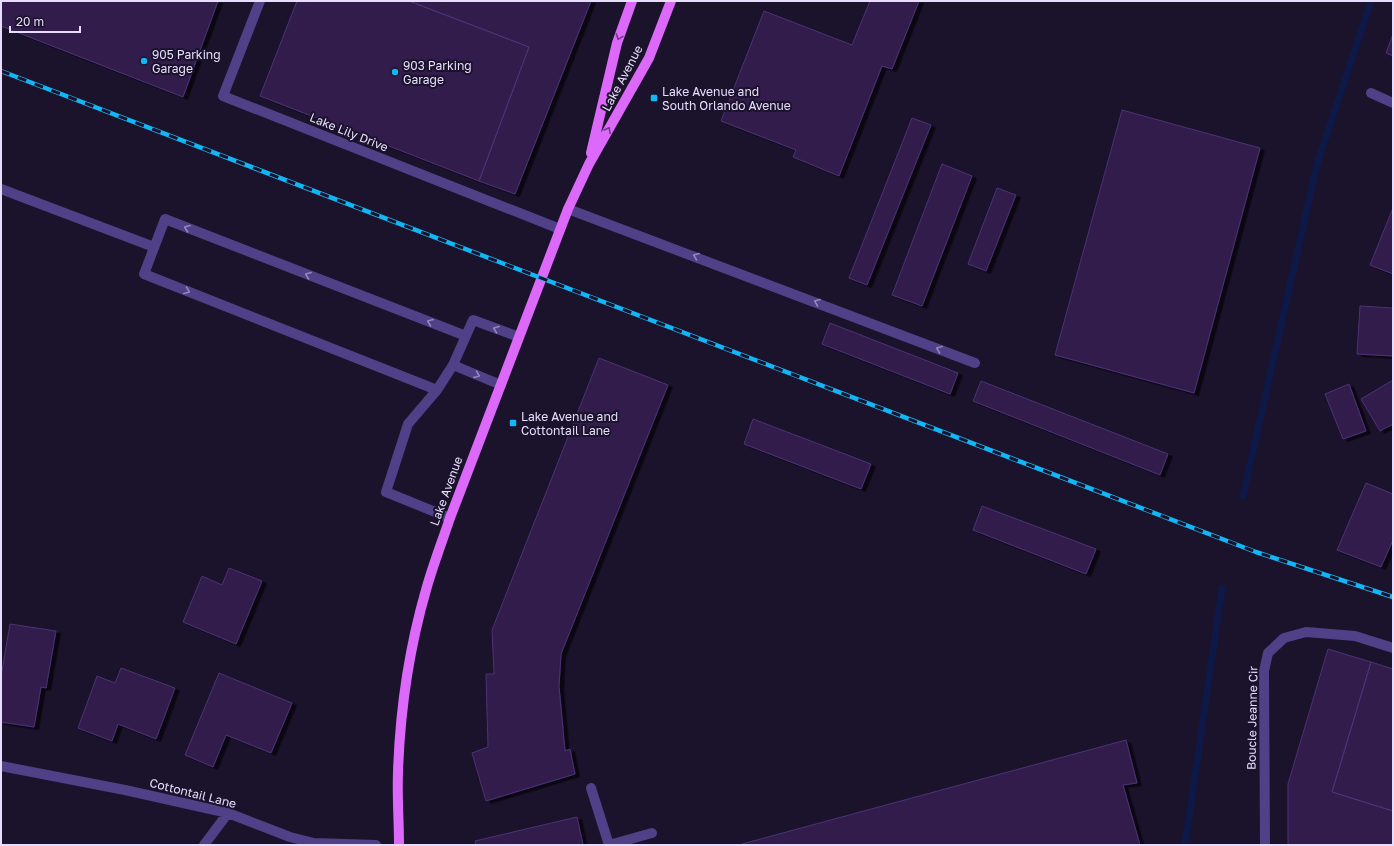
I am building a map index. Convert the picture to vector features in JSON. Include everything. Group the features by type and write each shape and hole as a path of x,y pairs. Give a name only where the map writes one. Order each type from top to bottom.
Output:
{"main road":[{"name":"Lake Avenue","path":"589,164 617,43 632,1"},
{"name":"Lake Avenue","path":"399,845 398,772 403,711 416,628 426,590 450,518 568,209 589,164 649,58 671,1"}],"street":[{"name":"Lake Lily Drive","path":"260,1 223,96 560,229"},
{"path":"1371,93 1393,103"},
{"path":"1,189 154,247"},
{"path":"568,209 975,363"},
{"path":"437,390 144,274 165,219 466,336"},
{"path":"450,518 386,492 408,424 437,390 453,365 473,320 519,337"},
{"path":"453,365 500,385"},
{"name":"Boucle Jeanne Cir","path":"1264,845 1264,671 1268,653 1284,638 1306,632 1354,636 1393,648"},
{"name":"Cottontail Lane","path":"1,766 125,790 228,813 290,837 314,843 376,845"},
{"path":"591,788 609,845 652,833"},
{"path":"204,845 228,813"}],"building":[{"name":"905 Parking Garage","path":"1,1 218,1 183,97 1,26"},
{"name":"903 Parking Garage","path":"297,1 409,1 529,47 479,181 260,96"},
{"path":"409,1 591,1 515,194 479,181 529,47"},
{"path":"870,1 919,1 892,69 882,66 839,176 793,157 796,150 721,121 764,11 852,45"},
{"path":"1393,34 1393,56 1386,53"},
{"path":"1122,110 1260,148 1194,393 1055,355"},
{"path":"912,118 931,125 867,285 849,278"},
{"path":"942,164 972,176 922,306 892,295"},
{"path":"997,188 1016,195 986,271 968,264"},
{"path":"1393,208 1393,274 1370,265"},
{"path":"1360,306 1393,308 1393,356 1357,354"},
{"path":"830,323 958,373 950,394 822,344"},
{"path":"599,358 668,385 561,654 559,686 565,751 570,749 575,774 486,801 472,753 488,747 486,674 494,674 492,630"},
{"path":"1393,380 1393,424 1380,431 1361,399"},
{"path":"981,381 1168,454 1160,475 973,401"},
{"path":"1349,384 1366,431 1343,439 1325,394"},
{"path":"753,419 871,464 861,489 744,444"},
{"path":"1366,483 1393,494 1393,540 1381,567 1337,550"},
{"path":"982,506 1096,549 1086,574 973,530"},
{"path":"229,568 262,581 236,644 183,622 202,576 222,585"},
{"path":"10,624 56,631 46,688 41,687 34,727 1,722 1,677"},
{"path":"1328,649 1371,662 1332,792 1393,811 1393,845 1288,845 1288,784"},
{"path":"1371,662 1393,669 1393,811 1332,792"},
{"path":"121,668 175,688 156,739 118,724 112,741 78,728 97,676 115,683"},
{"path":"219,673 292,703 271,753 226,735 213,767 185,755"},
{"path":"1126,740 1137,783 1123,785 1140,845 742,844"},
{"path":"577,817 583,845 476,845 475,841"}],"waterway":[{"path":"1243,496 1317,164 1371,1"},
{"path":"1185,845 1222,588"}],"railway":[{"path":"1,71 1256,552 1393,597"}],"place":[{"name":"905 Parking Garage","path":"144,61"},
{"name":"903 Parking Garage","path":"395,72"},
{"name":"Lake Avenue and South Orlando Avenue","path":"654,98"},
{"name":"Lake Avenue and Cottontail Lane","path":"513,423"}]}
